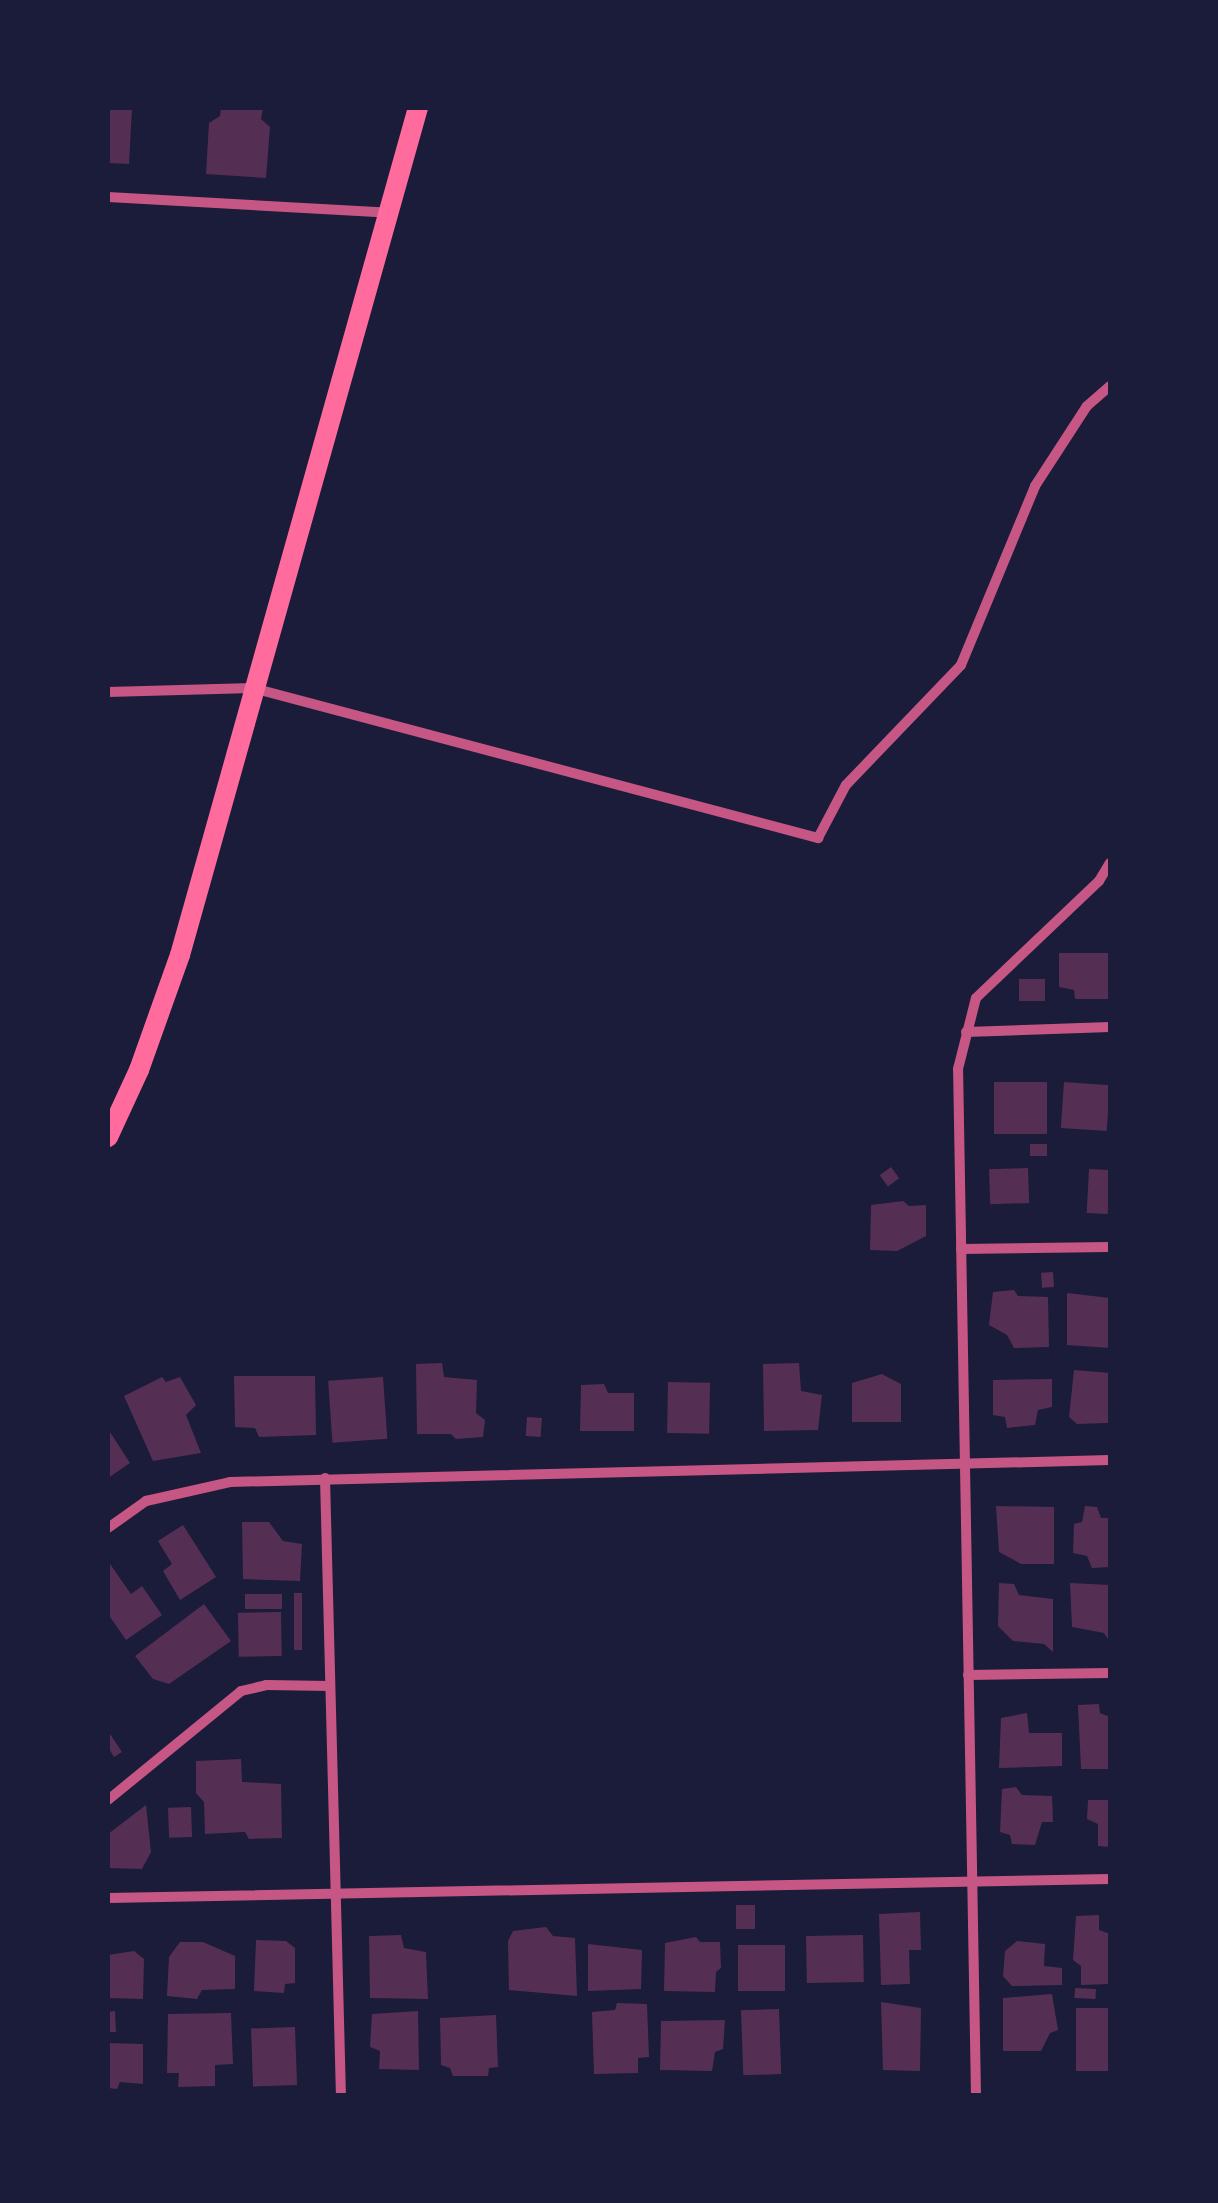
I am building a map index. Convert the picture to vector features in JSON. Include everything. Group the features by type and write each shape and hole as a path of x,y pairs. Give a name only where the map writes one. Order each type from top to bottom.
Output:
{"main road":[{"path":"108,1136 138,1070 180,955 418,108"}],"street":[{"path":"108,197 390,213"},
{"path":"108,692 252,688 818,838 846,785 961,665 1035,486 1088,406 1110,386"},
{"path":"976,2096 958,1069 976,998 1099,880 1110,863"},
{"path":"966,1032 1110,1028"},
{"path":"960,1249 1110,1246"},
{"path":"108,1528 146,1500 184,1489 325,1478 1110,1460"},
{"path":"325,1478 339,1893 341,2096"},
{"path":"968,1675 1110,1673"},
{"path":"108,1800 241,1692 266,1685 330,1686"},
{"path":"108,1898 1110,1878"}],"building":[{"path":"108,108 132,108 129,164 108,163"},
{"path":"221,108 263,108 261,119 270,127 266,178 206,174 209,123 220,116"},
{"path":"1059,953 1110,953 1110,999 1075,999 1074,990 1059,987"},
{"path":"1019,979 1045,979 1045,1001 1019,1001"},
{"path":"994,1082 1047,1082 1047,1134 994,1134"},
{"path":"1064,1082 1110,1085 1107,1131 1061,1128"},
{"path":"1030,1144 1047,1144 1047,1156 1030,1156"},
{"path":"891,1167 899,1178 888,1187 880,1175"},
{"path":"1028,1168 1029,1203 990,1204 989,1169"},
{"path":"1089,1169 1110,1170 1108,1214 1087,1213"},
{"path":"903,1201 909,1206 926,1205 926,1236 897,1251 870,1250 871,1205"},
{"path":"1053,1272 1054,1287 1042,1288 1041,1273"},
{"path":"1014,1290 1018,1296 1048,1297 1049,1347 1014,1348 1007,1335 989,1325 993,1292"},
{"path":"1067,1293 1110,1298 1110,1348 1067,1345"},
{"path":"442,1363 444,1377 477,1380 476,1413 485,1420 483,1437 456,1439 451,1434 417,1434 416,1364"},
{"path":"799,1363 801,1391 822,1395 818,1430 764,1431 763,1364"},
{"path":"1074,1370 1110,1373 1108,1423 1077,1424 1069,1417"},
{"path":"882,1374 901,1384 901,1422 852,1422 852,1383"},
{"path":"234,1376 315,1376 316,1435 259,1437 255,1428 235,1427"},
{"path":"162,1377 166,1382 180,1377 196,1405 186,1415 201,1453 153,1461 124,1396"},
{"path":"383,1377 387,1439 332,1443 328,1381"},
{"path":"1052,1379 1052,1407 1038,1410 1035,1425 1007,1428 1005,1417 993,1415 993,1380"},
{"path":"668,1382 710,1383 709,1434 667,1433"},
{"path":"604,1384 608,1393 634,1393 634,1431 580,1431 581,1385"},
{"path":"527,1417 542,1418 541,1437 526,1436"},
{"path":"108,1429 130,1463 108,1478"},
{"path":"996,1506 1054,1507 1054,1564 1021,1564 999,1552"},
{"path":"1085,1506 1097,1507 1101,1518 1110,1518 1110,1567 1092,1568 1087,1556 1073,1553 1074,1524 1082,1522"},
{"path":"242,1522 269,1522 283,1541 302,1544 300,1581 243,1579"},
{"path":"183,1525 216,1577 180,1600 163,1571 172,1564 158,1541"},
{"path":"110,1564 131,1594 142,1586 162,1615 126,1640 108,1614"},
{"path":"999,1583 1014,1584 1019,1595 1053,1599 1053,1652 1044,1644 1013,1641 998,1626"},
{"path":"1070,1583 1110,1585 1110,1642 1104,1633 1072,1627"},
{"path":"294,1593 302,1593 302,1650 294,1650"},
{"path":"245,1594 282,1594 282,1609 245,1609"},
{"path":"204,1604 231,1641 169,1684 153,1679 135,1656"},
{"path":"281,1612 282,1656 239,1657 238,1613"},
{"path":"1099,1704 1100,1713 1110,1717 1110,1769 1081,1769 1078,1705"},
{"path":"1027,1713 1029,1733 1062,1733 1062,1766 999,1768 1001,1718"},
{"path":"108,1731 122,1752 114,1757 108,1747"},
{"path":"241,1759 242,1782 281,1784 282,1838 249,1839 245,1832 205,1834 204,1802 196,1793 196,1761"},
{"path":"1016,1787 1022,1795 1052,1796 1053,1822 1042,1822 1035,1845 1012,1844 1010,1835 1000,1832 1002,1789"},
{"path":"1088,1800 1110,1800 1110,1847 1098,1846 1098,1824 1087,1819"},
{"path":"146,1805 151,1852 142,1869 108,1868 108,1834"},
{"path":"191,1807 192,1837 169,1838 168,1808"},
{"path":"736,1905 755,1905 755,1929 736,1929"},
{"path":"920,1912 921,1950 909,1950 910,1984 881,1985 879,1914"},
{"path":"1099,1915 1099,1930 1110,1934 1110,1984 1081,1985 1081,1966 1073,1960 1076,1916"},
{"path":"546,1927 553,1936 575,1938 577,1996 509,1990 508,1941 513,1931"},
{"path":"401,1935 404,1948 426,1952 428,1999 370,1998 369,1936"},
{"path":"863,1935 864,1982 807,1983 806,1936"},
{"path":"696,1937 700,1942 720,1942 721,1968 716,1972 715,1992 664,1991 665,1943"},
{"path":"256,1940 286,1941 295,1948 295,1983 285,1984 284,1993 254,1991"},
{"path":"1017,1941 1045,1944 1044,1966 1062,1968 1062,1985 1012,1986 1003,1976 1005,1951"},
{"path":"180,1942 203,1942 235,1956 235,1989 202,1990 197,1999 167,1996 169,1957"},
{"path":"588,1944 642,1950 641,1989 588,1991"},
{"path":"738,1945 785,1945 785,1991 738,1991"},
{"path":"134,1951 144,1959 143,1999 108,1998 108,1955"},
{"path":"1075,1988 1096,1989 1095,1999 1074,1998"},
{"path":"1052,1994 1058,2030 1050,2033 1041,2051 1003,2051 1003,1998"},
{"path":"881,2002 921,2008 920,2071 883,2070"},
{"path":"617,2003 647,2004 649,2057 638,2058 638,2073 594,2074 592,2012 615,2010"},
{"path":"1076,2008 1110,2008 1110,2071 1076,2071"},
{"path":"779,2009 781,2074 743,2075 741,2010"},
{"path":"115,2011 116,2032 108,2032 108,2012"},
{"path":"418,2011 419,2070 379,2069 380,2051 370,2047 372,2014"},
{"path":"231,2013 233,2064 215,2065 215,2086 178,2087 179,2073 167,2073 168,2014"},
{"path":"496,2015 498,2067 489,2068 488,2076 453,2076 450,2068 441,2065 440,2018"},
{"path":"725,2020 723,2049 715,2052 712,2071 660,2070 661,2021"},
{"path":"295,2027 297,2085 253,2087 251,2029"},
{"path":"108,2043 143,2044 143,2084 120,2082 117,2089 108,2088"}]}
